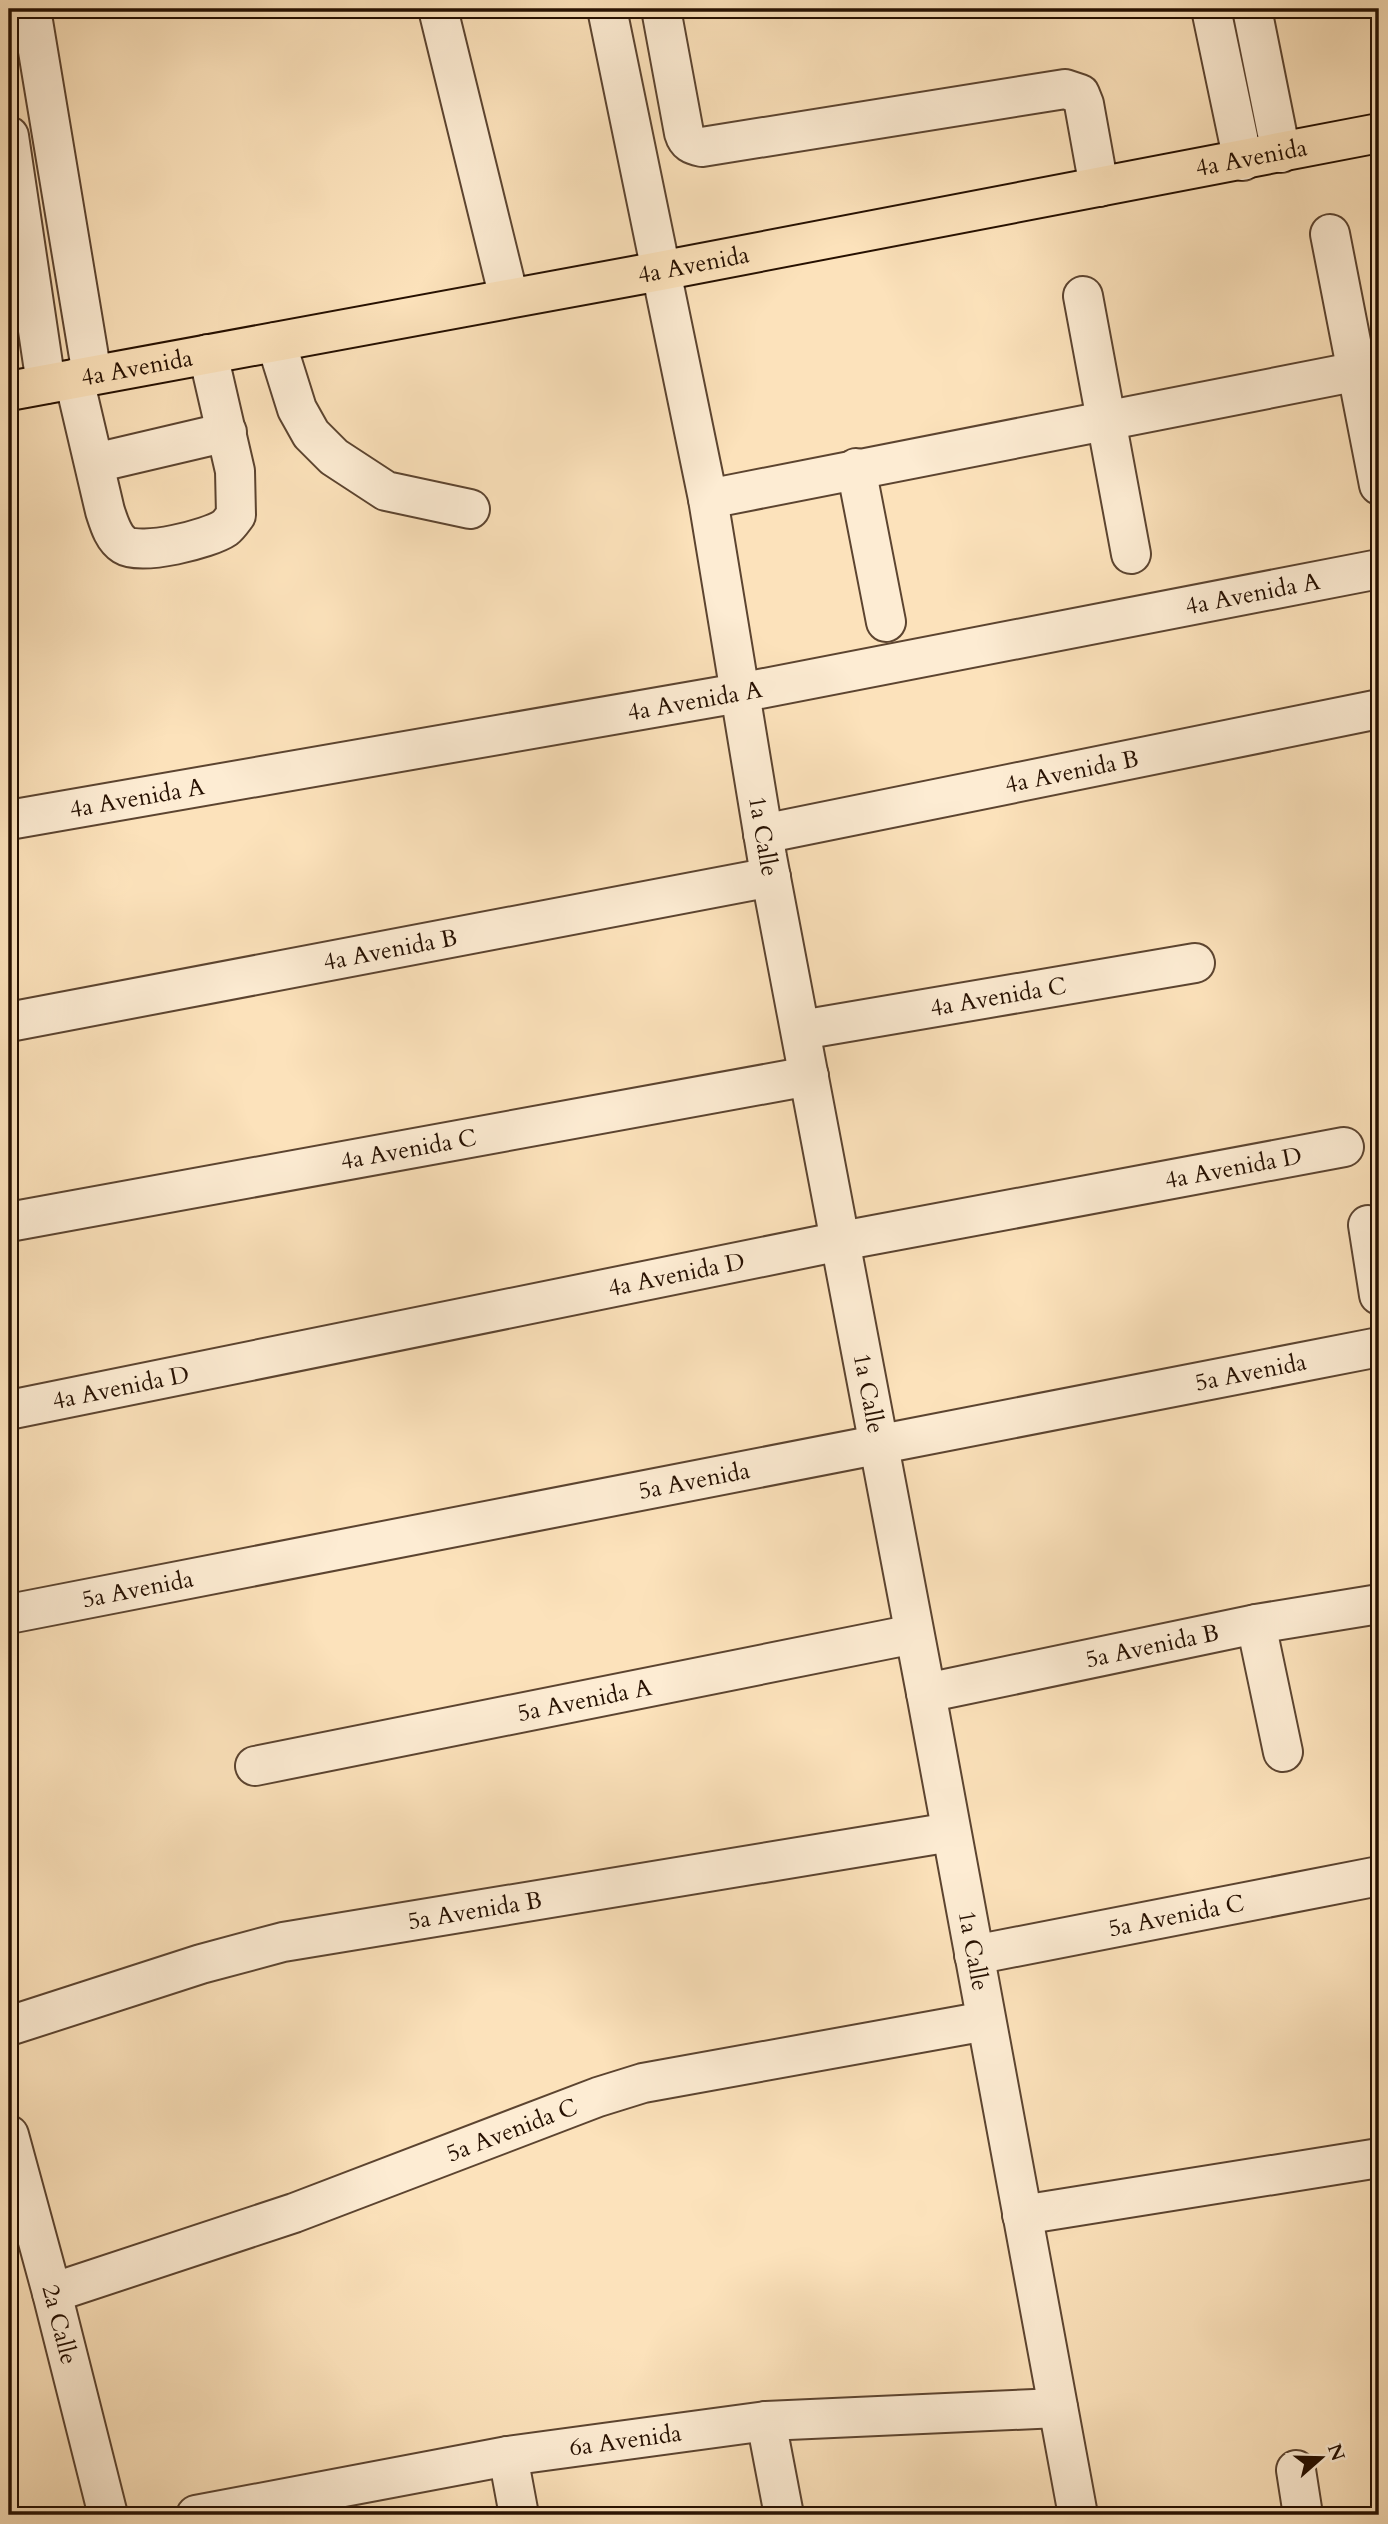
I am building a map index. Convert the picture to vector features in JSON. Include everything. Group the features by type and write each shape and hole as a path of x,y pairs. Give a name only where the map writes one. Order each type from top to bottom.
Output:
{"main road":[{"name":"4a Avenida","path":"9,391 660,271 1379,133"}],"street":[{"path":"31,9 71,379"},
{"path":"438,9 509,298"},
{"name":"1a Calle","path":"607,9 708,499 763,834 1078,2515"},
{"path":"661,9 688,143 702,147 1065,89 1080,94 1084,104 1099,187"},
{"path":"1211,9 1242,160"},
{"path":"1252,9 1281,153"},
{"path":"9,136 95,463 105,512 113,532 124,545 141,548 175,546 225,528 236,515 235,471 208,354"},
{"path":"1330,234 1368,369 1379,485"},
{"path":"1083,296 1131,554"},
{"path":"276,342 297,409 311,434 334,457 386,491 470,509"},
{"path":"708,499 1368,369"},
{"path":"95,463 226,432"},
{"path":"856,468 886,622"},
{"name":"4a Avenida A","path":"9,820 739,693 1379,569"},
{"name":"4a Avenida B","path":"763,834 1379,709"},
{"name":"4a Avenida B","path":"9,1022 771,877"},
{"name":"4a Avenida C","path":"801,1030 1195,963"},
{"name":"4a Avenida C","path":"9,1222 809,1076"},
{"name":"4a Avenida D","path":"9,1410 841,1241 1344,1147"},
{"path":"1368,1225 1379,1295"},
{"name":"5a Avenida","path":"9,1614 1379,1347"},
{"name":"5a Avenida B","path":"926,1693 1256,1625 1379,1604"},
{"path":"1256,1625 1283,1752"},
{"name":"5a Avenida A","path":"255,1766 914,1634"},
{"name":"5a Avenida B","path":"9,2026 201,1964 283,1942 951,1832"},
{"name":"5a Avenida C","path":"974,1955 1379,1876"},
{"name":"5a Avenida C","path":"52,2293 294,2213 598,2097 643,2083 986,2021"},
{"name":"2a Calle","path":"9,2135 108,2515"},
{"path":"1022,2215 1379,2158"},
{"name":"6a Avenida","path":"196,2515 508,2456 766,2421 1058,2409"},
{"path":"766,2421 784,2515"},
{"path":"508,2456 519,2515"},
{"path":"1296,2470 1303,2515"}]}
